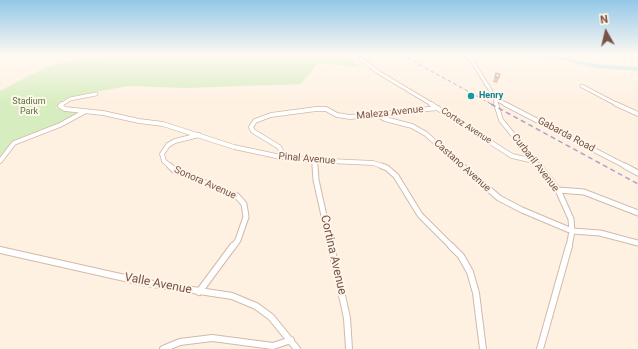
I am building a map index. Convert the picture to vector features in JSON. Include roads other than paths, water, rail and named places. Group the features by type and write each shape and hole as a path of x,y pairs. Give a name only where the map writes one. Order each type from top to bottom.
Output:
{"street":[{"name":"Cortez Avenue","path":"377,71 438,108 512,156 534,161"},
{"name":"Curbaril Avenue","path":"478,71 494,97 501,120 558,190 571,219 572,231 565,263 540,349"},
{"path":"582,86 638,114"},
{"name":"Pinal Avenue","path":"96,94 70,99 62,103 60,106 65,109 109,114 139,121 163,124 234,147 281,157 314,161 373,163 385,167 394,174 420,215 461,256 470,272 476,293 482,349"},
{"name":"Gabarda Road","path":"494,97 638,173"},
{"name":"Maleza Avenue","path":"281,157 283,154 279,147 253,131 251,127 255,122 271,115 316,109 326,110 337,115 348,117 438,108"},
{"path":"0,161 14,143 54,128 85,112"},
{"name":"Castano Avenue","path":"378,115 385,119 412,126 426,134 472,177 499,198 522,210 572,231 600,233 638,243"},
{"name":"Sonora Avenue","path":"199,292 238,240 246,217 244,204 237,196 174,170 164,161 162,154 168,145 185,138 200,135"},
{"name":"Cortina Avenue","path":"314,161 316,180 348,318 349,349"},
{"path":"558,190 584,192 638,213"},
{"name":"Valle Avenue","path":"0,250 147,283 232,296 256,306 271,317 297,349"},
{"path":"162,349 180,342 212,338 273,346 291,340"}],"railway":[{"path":"432,71 493,105"},
{"path":"491,104 638,184"}],"place":[{"name":"Henry","path":"471,96"}],"park label":[{"name":"Stadium Park","path":"29,108"}]}
